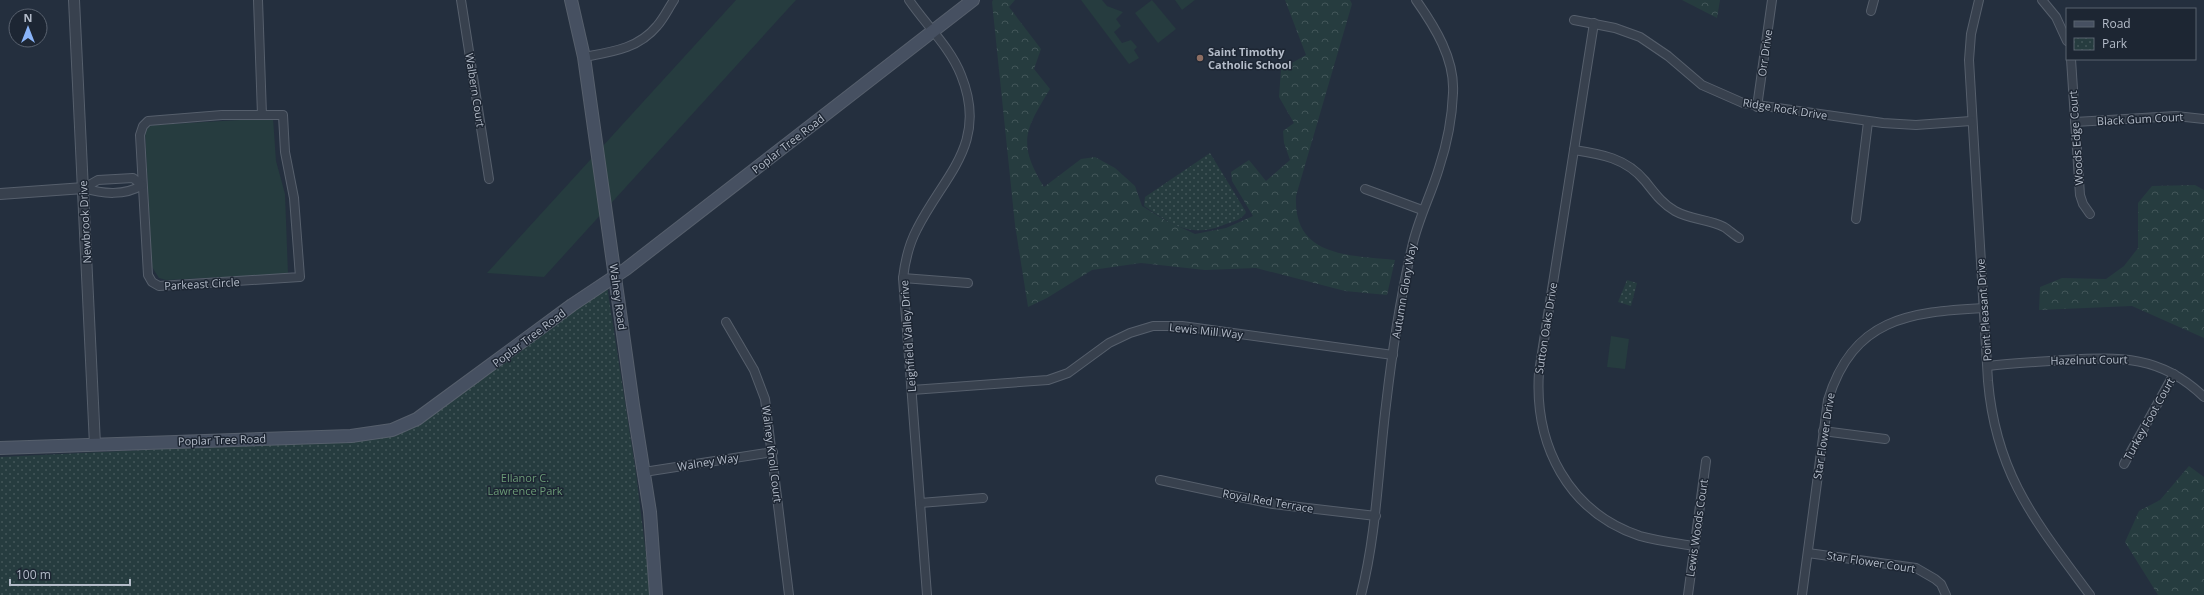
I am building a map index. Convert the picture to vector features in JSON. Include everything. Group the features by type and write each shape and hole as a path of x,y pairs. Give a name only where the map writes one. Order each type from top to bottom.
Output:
{"main road":[{"name":"Walney Road","path":"570,0 584,57 644,472 653,539 656,595"},
{"name":"Poplar Tree Road","path":"0,448 352,436 392,430 417,419 433,409 572,305 615,277 973,0"}],"street":[{"name":"Newbrook Drive","path":"74,0 95,445"},
{"path":"258,0 262,115"},
{"name":"Walbern Court","path":"461,0 489,179"},
{"path":"584,57 622,50 642,40 657,27 674,0"},
{"name":"Leighfield Valley Drive","path":"910,0 952,58 962,75 968,99 968,130 959,162 928,209 912,238 907,253 903,278 927,595"},
{"name":"Autumn Glory Way","path":"1361,595 1370,562 1376,516 1386,406 1393,355 1412,246 1422,210 1439,169 1449,133 1453,92 1451,69 1443,43 1416,0"},
{"name":"Orr Drive","path":"1757,107 1772,0"},
{"path":"1871,11 1874,0"},
{"name":"Point Pleasant Drive","path":"1979,0 1969,47 1971,121 1990,396 1994,426 2003,457 2015,485 2036,522 2090,595"},
{"path":"2042,0 2056,17 2066,39"},
{"name":"Ridge Rock Drive","path":"1574,20 1615,28 1640,37 1668,56 1702,85 1725,97 1757,107 1868,122 1916,124 1971,121"},
{"name":"Sutton Oaks Drive","path":"1594,23 1539,372 1538,406 1543,432 1552,456 1569,486 1602,517 1640,536 1694,546"},
{"name":"Woods Edge Court","path":"2071,60 2080,195 2083,204 2090,214"},
{"name":"Parkeast Circle","path":"222,115 262,115 283,115 285,152 294,198 300,277 170,286 159,286 152,282 148,276 142,185 140,134 143,126 148,122 222,115"},
{"name":"Black Gum Court","path":"2075,122 2176,116 2204,119"},
{"path":"1856,219 1868,122"},
{"path":"1574,150 1605,155 1622,162 1638,173 1658,197 1672,209 1691,219 1725,228 1738,238"},
{"path":"0,194 84,188 99,193 133,191 142,185 133,178 98,180 84,188"},
{"path":"1365,189 1422,210"},
{"path":"903,278 968,283"},
{"name":"Star Flower Drive","path":"1802,595 1823,431 1828,400 1836,377 1852,353 1870,336 1890,323 1915,314 1984,308"},
{"name":"Walney Knoll Court","path":"726,322 762,387 768,411 790,595"},
{"name":"Lewis Mill Way","path":"912,390 1048,380 1068,373 1109,343 1130,332 1153,326 1182,326 1393,355"},
{"name":"Hazelnut Court","path":"1988,366 2119,358 2155,365 2174,374 2204,396"},
{"name":"Turkey Foot Court","path":"2124,464 2174,374"},
{"path":"1823,431 1885,439"},
{"name":"Walney Way","path":"644,472 773,452"},
{"name":"Lewis Woods Court","path":"1688,595 1706,461"},
{"name":"Royal Red Terrace","path":"1160,480 1273,504 1376,516"},
{"path":"920,503 983,498"},
{"name":"Star Flower Court","path":"1808,553 1916,568 1941,584 1946,595"}],"green space":[{"path":"736,0 796,0 544,277 487,273"},
{"path":"993,0 1015,0 1009,7 1041,49 1034,69 1050,89 1030,126 1027,147 1035,172 1044,187 1081,159 1095,157 1115,168 1135,186 1142,206 1165,220 1195,234 1226,228 1253,216 1232,181 1231,172 1249,160 1266,181 1290,160 1284,143 1283,131 1294,123 1279,97 1281,69 1306,55 1285,0 1350,0 1352,4 1296,196 1298,216 1304,231 1314,242 1328,249 1343,254 1360,257 1395,260 1387,295 1345,291 1256,268 1205,270 1141,263 1092,270 1047,298 1028,307 1015,225"},
{"path":"1081,0 1102,0 1107,6 1123,12 1116,19 1121,26 1114,32 1122,43 1131,40 1137,47 1134,50 1139,58 1129,64"},
{"path":"1152,0 1176,29 1158,43 1135,13"},
{"path":"1175,0 1195,0 1182,10"},
{"path":"1682,0 1720,0 1717,18"},
{"path":"273,118 276,161 285,194 288,274 166,280 159,278 152,267 145,132 147,127 154,125"},
{"path":"1210,153 1246,212 1240,219 1214,228 1192,230 1173,224 1144,206 1145,197"},
{"path":"2195,185 2204,190 2204,338 2132,306 2039,310 2040,287 2062,278 2106,279 2124,266 2138,248 2138,203 2152,186"},
{"path":"1627,280 1637,283 1631,306 1618,302"},
{"name":"Ellanor C. Lawrence Park","path":"607,286 636,473 651,595 0,595 0,457 345,440 406,427"},
{"path":"1611,336 1629,339 1625,369 1607,367"},
{"path":"2189,466 2204,477 2204,595 2158,595 2125,542 2139,511 2160,500"}],"place":[{"name":"Saint Timothy Catholic School","path":"1200,58"}]}
